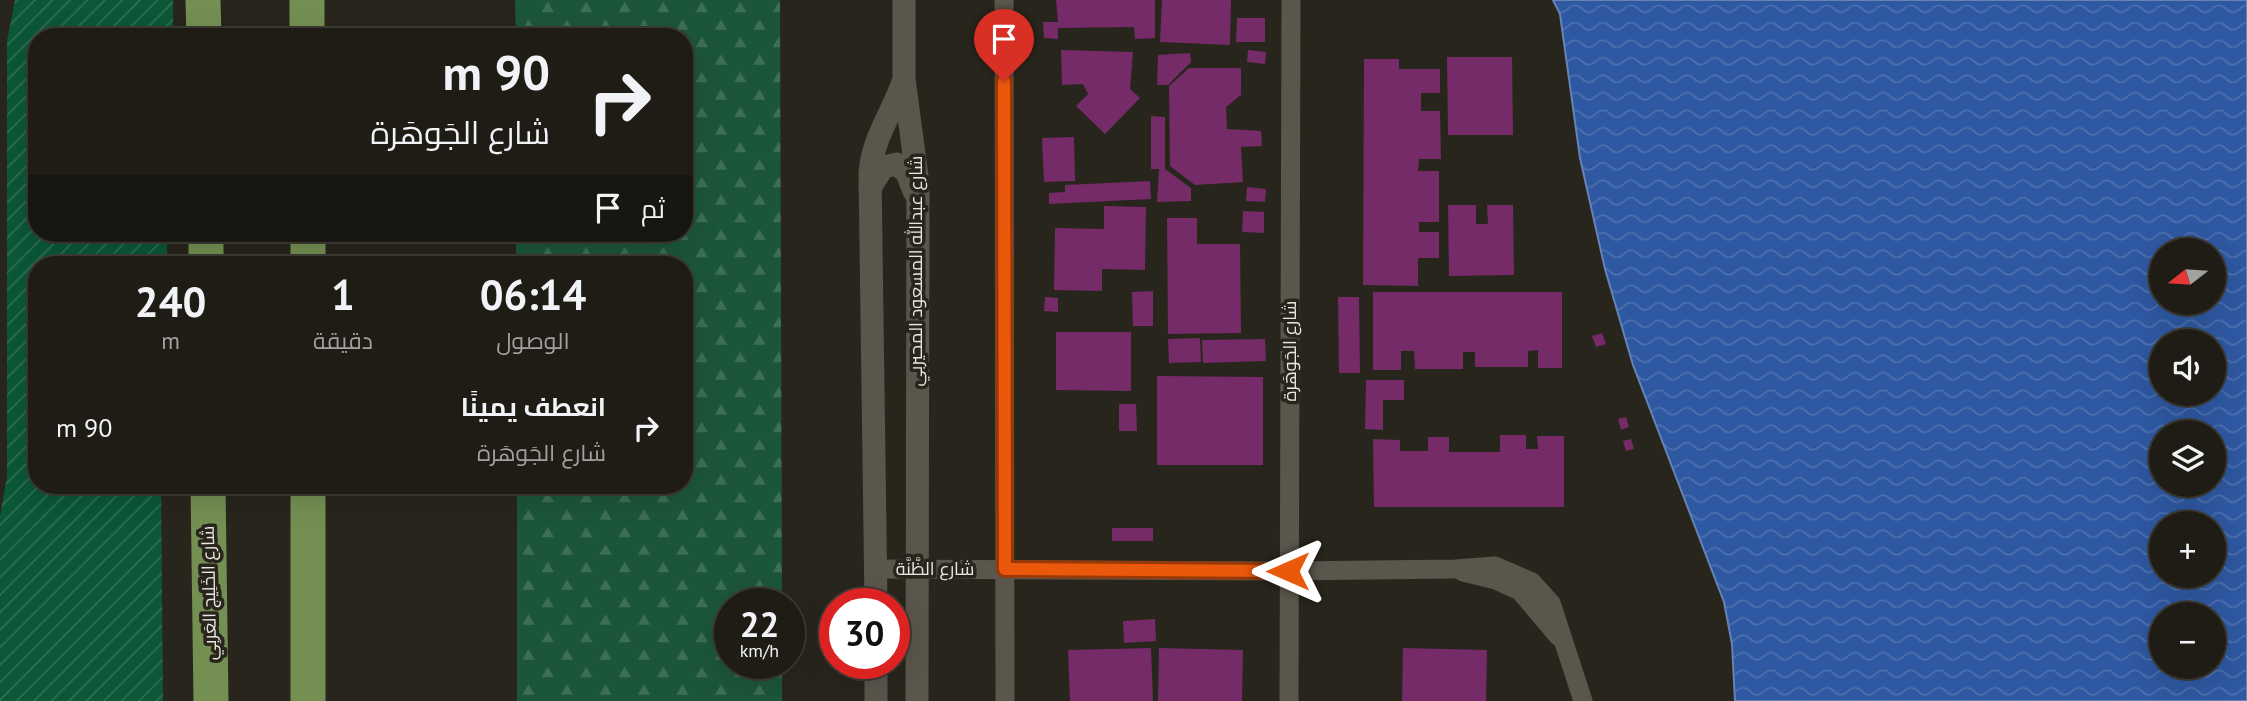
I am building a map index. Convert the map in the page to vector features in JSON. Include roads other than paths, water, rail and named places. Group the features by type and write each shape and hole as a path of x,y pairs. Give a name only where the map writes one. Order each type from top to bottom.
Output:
{"highway":[{"path":"203,0 204,28"},
{"path":"307,0 307,28"},
{"name":"شارع الخَلِيج العَربِي","path":"208,494 211,701"},
{"path":"308,494 308,701"}],"street":[{"path":"876,588 870,188 873,150 904,79 904,0"},
{"path":"1004,0 1005,701"},
{"name":"شارع الجَوهَرة","path":"1289,701 1292,0"},
{"name":"شارع عبدالله المسعود المحيربي","path":"904,79 915,144 918,201 916,701"},
{"path":"870,188 883,167 897,164 907,173 918,201"},
{"name":"شارع الظَّنَّة","path":"876,569 1455,569 1496,580 1520,591 1561,640 1583,701"},
{"path":"876,679 876,701"}],"water":[{"path":"1553,0 2247,0 2247,701 1735,701 1732,644 1724,602 1633,365 1605,269 1580,158 1560,14"}]}
